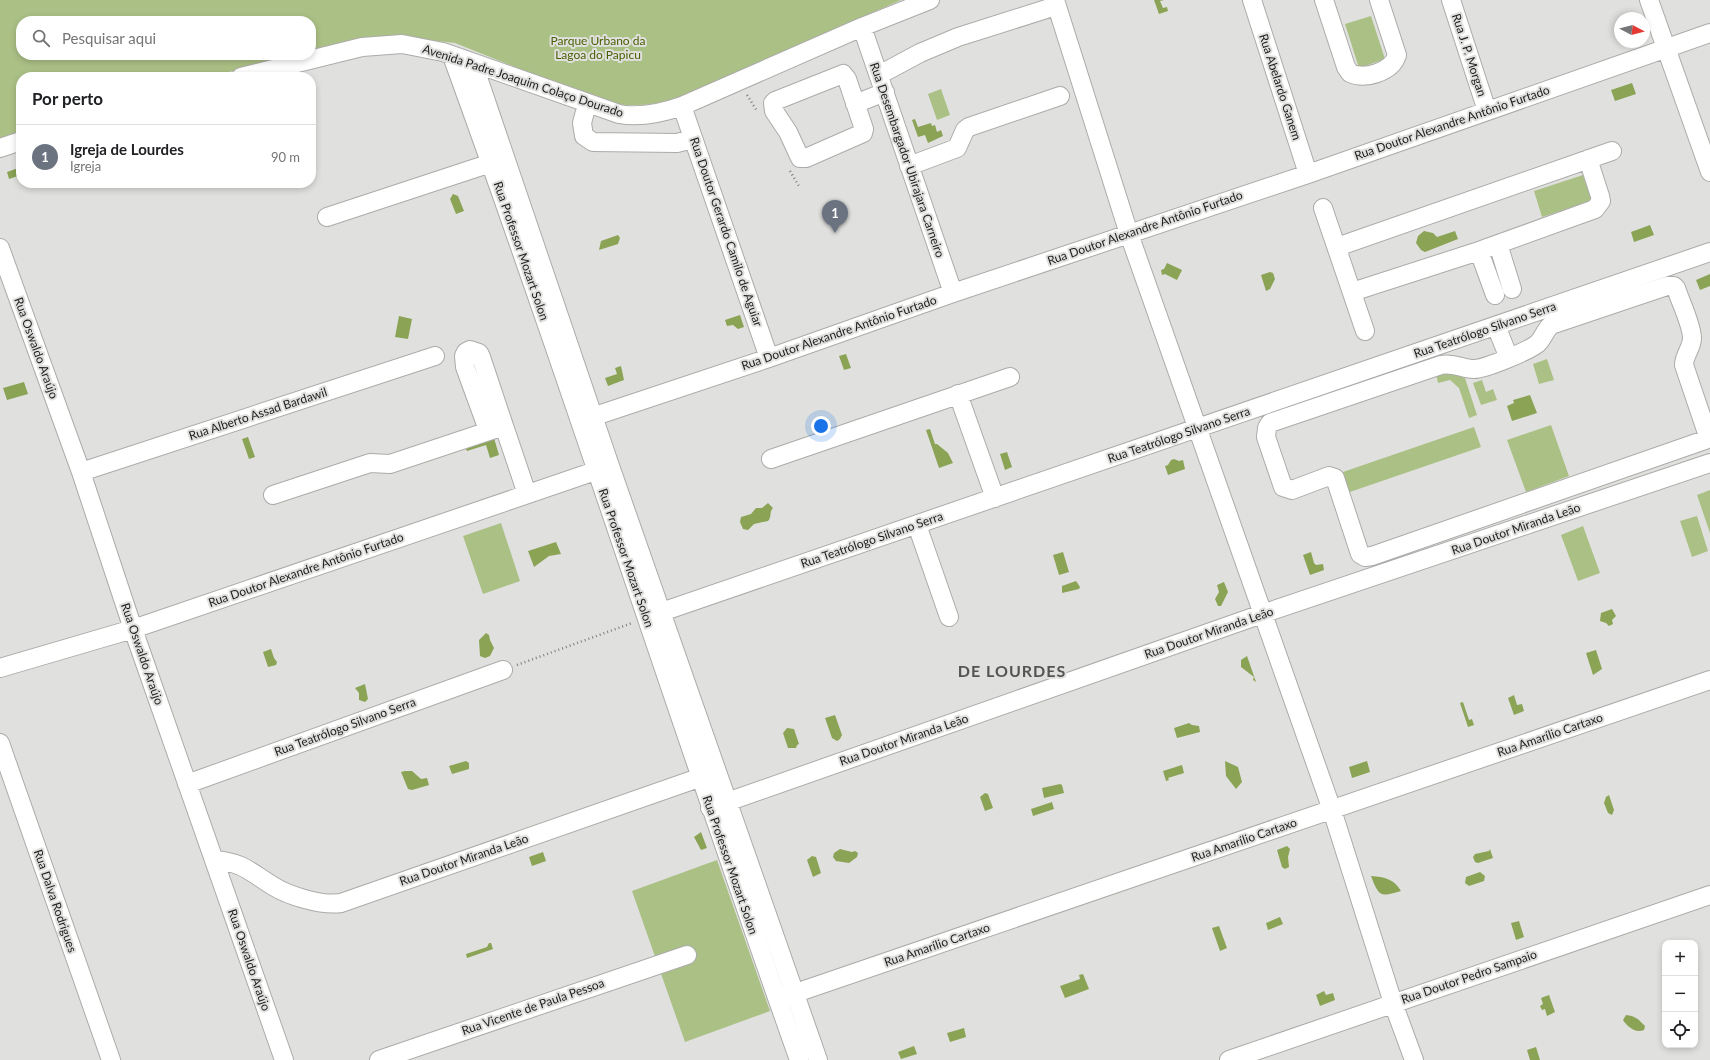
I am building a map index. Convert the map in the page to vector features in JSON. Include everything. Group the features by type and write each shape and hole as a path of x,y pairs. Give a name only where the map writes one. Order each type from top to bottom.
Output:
{"street":[{"name":"Avenida Padre Joaquim Colaço Dourado","path":"316,58 345,51 388,44 415,46 473,63 587,104 619,114 634,116 668,111 682,106 862,26 930,0"},
{"name":"Rua Abelardo Ganem","path":"1252,0 1308,174"},
{"path":"1324,0 1346,68 1350,73 1356,76 1364,76 1390,67 1395,62 1397,55 1379,0"},
{"name":"Rua J. P. Morgan","path":"1451,0 1487,111"},
{"path":"1649,0 1710,172"},
{"path":"855,104 920,53 958,37 1055,3 1128,234 1332,810 1393,1003 1414,1060"},
{"name":"Rua Desembargador Ubirajara Carneiro","path":"862,26 953,293"},
{"name":"Rua Doutor Alexandre Antônio Furtado","path":"587,419 769,358 953,293 1308,174 1710,33"},
{"name":"Rua Professor Mozart Solon","path":"452,56 587,419"},
{"name":"Avenida Padre Joaquim Colaço Dourado","path":"260,72 309,60"},
{"name":"Rua Professor Mozart Solon","path":"473,63 603,468 655,615 716,772 718,805 777,1000 799,1060"},
{"path":"843,74 847,79 855,104 864,128 863,134 803,159 798,156 788,132 773,107 775,101 843,74"},
{"path":"909,166 957,148 969,127 1060,96"},
{"path":"587,104 582,130 584,136 593,142 678,143 693,139"},
{"name":"Rua Doutor Gerardo Camilo de Aguiar","path":"682,106 769,358"},
{"path":"0,148 16,143"},
{"path":"1336,247 1612,151"},
{"path":"1352,292 1479,252 1595,208 1601,201 1588,159"},
{"path":"327,217 491,163"},
{"path":"1323,208 1365,331"},
{"path":"1498,244 1514,292 1508,322 1509,358"},
{"name":"Rua Oswaldo Araújo","path":"0,248 81,472 133,629 284,1060"},
{"path":"1479,252 1496,298 1508,322"},
{"name":"Rua Teatrólogo Silvano Serra","path":"655,615 1710,252"},
{"path":"1667,286 1674,286 1691,332 1692,342 1685,356 1684,365 1707,433 1707,438 1372,556 1365,557 1360,554 1334,477 1329,476 1292,490 1283,487 1266,437 1267,428 1270,423 1441,365 1453,364 1468,368 1480,368 1509,358 1536,345 1546,329 1551,325 1667,286"},
{"name":"Rua Alberto Assad Bardawil","path":"81,472 434,356"},
{"path":"771,459 1010,377"},
{"path":"958,394 995,498"},
{"path":"273,495 370,463 390,464 496,428 527,494"},
{"name":"Rua Doutor Miranda Leão","path":"718,805 1262,614 1710,463"},
{"name":"Rua Doutor Alexandre Antônio Furtado","path":"0,668 133,629 603,468"},
{"path":"917,525 949,617"},
{"name":"Rua Professor Mozart Solon","path":"655,615 700,778 718,805 795,993 818,1060"},
{"name":"Rua Teatrólogo Silvano Serra","path":"187,784 503,670"},
{"name":"Rua Amarílio Cartaxo","path":"777,1000 1710,680"},
{"name":"Rua Dalva Rodrigues","path":"0,743 110,1060"},
{"name":"Rua Doutor Miranda Leão","path":"214,860 238,863 274,886 292,894 324,903 341,903 716,772"},
{"name":"Rua Doutor Pedro Sampaio","path":"1229,1060 1710,895"},
{"name":"Rua Vicente de Paula Pessoa","path":"379,1060 687,955"}],"path":[{"path":"503,670 655,615"}],"green space":[{"name":"Parque Urbano da Lagoa do Papicu","path":"0,0 901,0 676,99 640,105 621,105 603,102 455,43 392,36 316,51 316,16 16,16 16,60 279,60 229,72 16,72 16,134 0,139"},
{"path":"1371,16 1385,59 1359,68 1345,24"},
{"path":"941,89 950,115 937,120 928,94"},
{"path":"1583,175 1592,201 1542,217 1534,191"},
{"path":"1547,359 1554,380 1539,384 1533,364"},
{"path":"1449,370 1465,378 1477,415 1469,418 1459,388 1450,380 1438,383 1436,374"},
{"path":"1482,380 1486,392 1493,389 1497,400 1481,405 1473,383"},
{"path":"1551,425 1569,476 1526,492 1507,440"},
{"path":"1474,427 1481,447 1347,493 1340,473"},
{"path":"1710,490 1710,533 1697,495"},
{"path":"1697,516 1708,551 1692,557 1680,521"},
{"path":"501,523 520,581 483,594 463,536"},
{"path":"1583,526 1600,573 1578,581 1561,535"},
{"path":"717,860 770,1011 685,1042 632,891"}],"shaded area":[{"path":"1154,0 1164,0 1160,1 1163,8 1167,7 1168,11 1159,14"},
{"path":"1632,83 1636,94 1615,101 1611,90"},
{"path":"915,119 918,127 931,123 932,126 935,125 937,132 941,130 943,136 928,143 925,135 918,137 912,120"},
{"path":"16,169 16,177 9,179 7,172"},
{"path":"453,194 458,196 464,211 456,214 450,199"},
{"path":"1650,225 1654,235 1634,242 1631,232"},
{"path":"1424,231 1433,233 1437,237 1455,231 1458,239 1425,252 1421,250 1416,243 1418,236"},
{"path":"618,235 620,238 618,244 599,250 601,241"},
{"path":"1167,263 1182,270 1177,280 1165,274 1162,275 1161,270 1164,269"},
{"path":"1270,272 1273,273 1275,279 1270,289 1266,291 1261,275"},
{"path":"1710,274 1710,286 1700,290 1696,280"},
{"path":"740,315 744,327 738,329 733,325 727,326 725,320"},
{"path":"399,316 412,319 408,339 395,337"},
{"path":"846,354 851,368 844,370 839,356"},
{"path":"621,366 624,380 608,386 605,378 617,374 615,368"},
{"path":"24,382 28,394 7,400 3,388"},
{"path":"1530,395 1537,413 1512,421 1507,406 1514,403 1513,400"},
{"path":"930,429 935,444 948,453 953,463 939,468 926,430"},
{"path":"248,437 255,457 249,459 242,439"},
{"path":"494,438 499,455 490,458 486,445 467,451 465,447"},
{"path":"1007,452 1012,467 1005,470 1000,454"},
{"path":"1174,459 1179,461 1183,460 1185,469 1168,475 1165,466"},
{"path":"768,503 773,508 768,521 754,524 748,530 743,529 740,522 741,517 751,514 756,508 762,508"},
{"path":"556,542 561,554 549,556 534,567 528,551"},
{"path":"1063,552 1069,572 1059,575 1053,555"},
{"path":"1311,552 1314,563 1316,565 1323,564 1324,570 1310,575 1303,555"},
{"path":"1076,581 1080,587 1079,589 1062,593 1062,586"},
{"path":"1224,582 1228,592 1221,606 1218,606 1215,599 1219,592 1217,585"},
{"path":"1612,609 1616,616 1612,620 1613,624 1609,626 1600,621 1601,613"},
{"path":"486,633 489,635 494,648 490,656 485,658 480,656 479,640"},
{"path":"271,649 277,662 276,665 268,667 263,652"},
{"path":"1596,650 1602,669 1593,675 1586,653"},
{"path":"1247,656 1256,682 1253,680 1254,677 1241,667 1241,660"},
{"path":"365,684 368,699 365,702 359,700 359,693 355,688"},
{"path":"1514,695 1517,705 1522,704 1524,711 1514,715 1508,698"},
{"path":"1463,702 1469,720 1472,719 1474,725 1468,727 1460,703"},
{"path":"835,715 842,735 837,741 832,738 825,718"},
{"path":"1189,723 1199,726 1200,732 1177,738 1174,728"},
{"path":"787,728 794,729 799,744 796,748 788,748 783,733"},
{"path":"466,761 469,763 469,769 452,774 449,766"},
{"path":"1225,761 1238,767 1242,782 1236,789 1226,776"},
{"path":"1367,761 1370,772 1352,778 1349,767"},
{"path":"1182,765 1184,773 1168,778 1169,780 1166,781 1163,771"},
{"path":"412,771 421,779 427,778 429,785 412,790 408,789 401,772"},
{"path":"1060,784 1062,785 1064,793 1044,798 1042,788"},
{"path":"985,793 988,794 993,808 985,811 980,797"},
{"path":"1609,795 1614,810 1612,815 1608,813 1604,803 1606,797"},
{"path":"1052,802 1054,809 1033,816 1031,809"},
{"path":"701,832 707,848 701,850 694,837"},
{"path":"1287,846 1290,849 1288,857 1289,867 1285,869 1282,867 1277,850"},
{"path":"840,849 852,852 855,851 858,853 857,857 849,863 836,861 833,857 834,853"},
{"path":"1490,849 1493,858 1478,863 1475,862 1473,857 1475,854 1489,851"},
{"path":"543,852 546,861 532,866 529,857"},
{"path":"812,856 816,857 821,873 813,877 807,860"},
{"path":"1480,872 1485,876 1484,881 1469,886 1465,883 1466,877"},
{"path":"1371,876 1389,879 1401,891 1381,894 1378,892"},
{"path":"1280,917 1283,924 1268,930 1266,923"},
{"path":"1519,921 1524,937 1516,940 1511,923"},
{"path":"1219,926 1227,948 1220,951 1212,928"},
{"path":"489,943 491,943 493,949 467,958 466,954 487,947"},
{"path":"1083,974 1089,989 1065,998 1060,986 1080,979 1079,975"},
{"path":"1324,991 1326,995 1333,993 1335,1000 1320,1006 1316,995"},
{"path":"1549,995 1555,1012 1547,1016 1545,1009 1542,1010 1540,1006 1543,1004 1541,998"},
{"path":"1626,1015 1635,1017 1639,1020 1645,1026 1644,1030 1637,1031 1629,1027 1623,1020"},
{"path":"964,1028 966,1037 950,1042 947,1033"},
{"path":"914,1046 917,1054 901,1059 898,1052"},
{"path":"1536,1047 1540,1060 1530,1060 1527,1050"}],"place":[{"name":"Igreja de Lourdes","path":"835,233"}],"district":[{"name":"DE LOURDES","path":"1012,671"}]}
